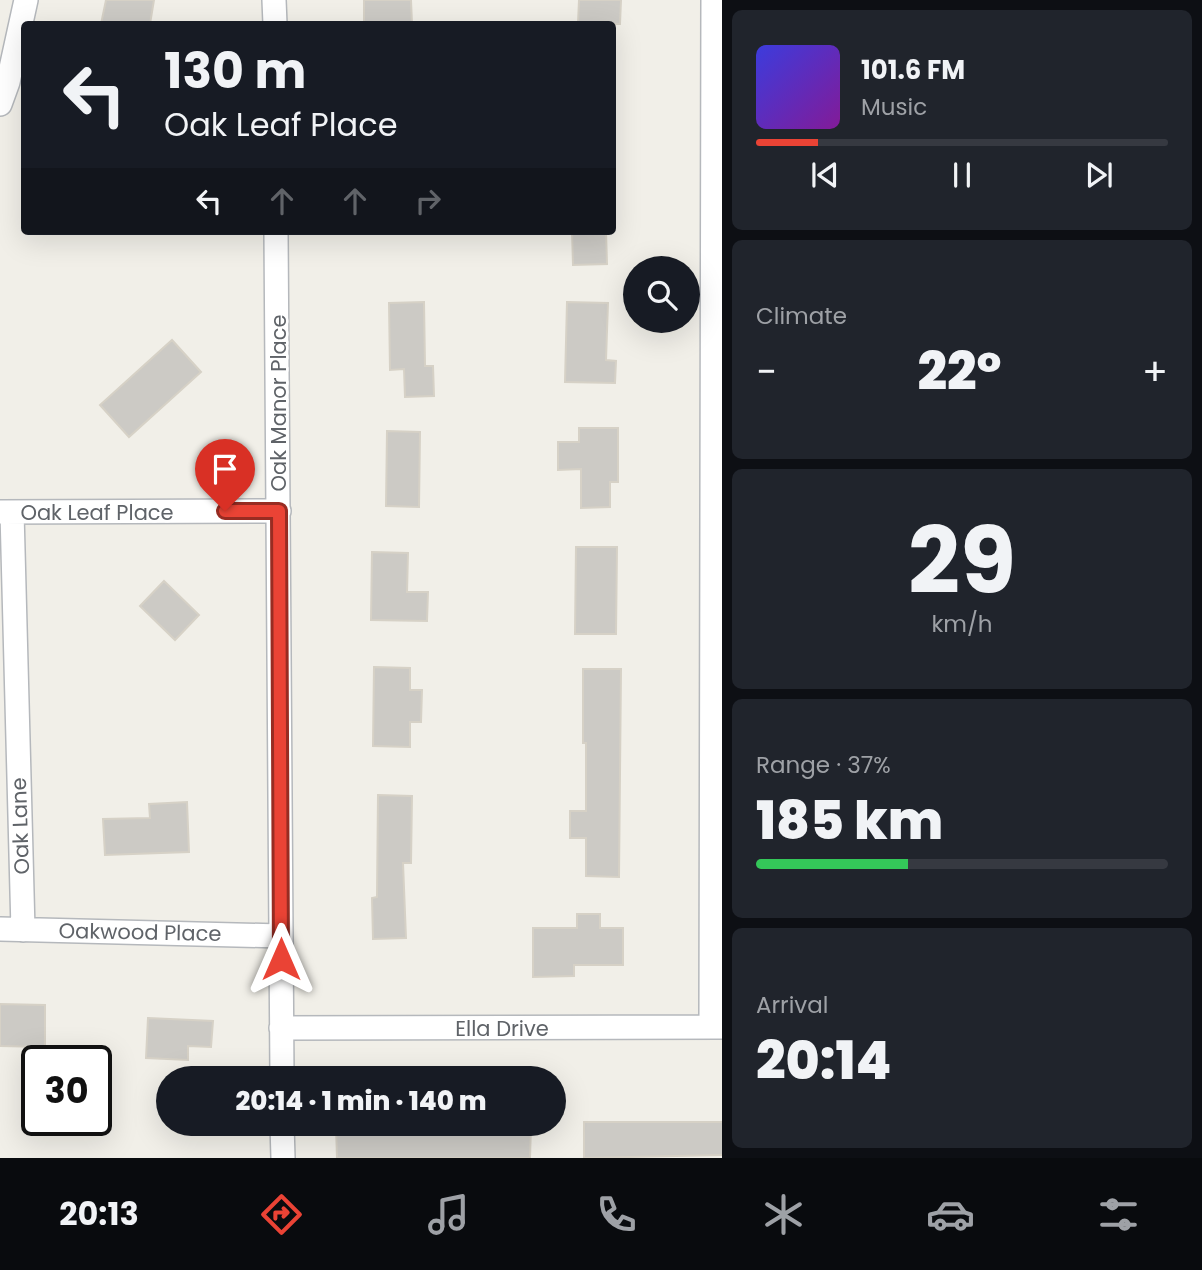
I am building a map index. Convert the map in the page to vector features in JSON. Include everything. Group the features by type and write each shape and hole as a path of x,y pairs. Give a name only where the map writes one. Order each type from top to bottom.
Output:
{"street":[{"path":"21,21 26,0"},
{"path":"274,0 275,21"},
{"path":"713,0 717,1027"},
{"path":"0,104 8,82 21,23"},
{"name":"Oak Manor Place","path":"276,235 282,1066"},
{"name":"Oak Leaf Place","path":"6,512 279,511"},
{"name":"Oak Lane","path":"6,512 11,929"},
{"name":"Oakwood Place","path":"11,929 280,936"},
{"name":"Ella Drive","path":"281,1028 717,1027"},
{"path":"282,1136 283,1158"}],"building":[{"path":"106,0 154,0 150,21 102,21"},
{"path":"364,0 411,0 412,21 364,21"},
{"path":"579,0 621,0 620,24 616,24 616,21 578,21"},
{"path":"572,235 606,235 607,264 573,265"},
{"path":"424,302 425,366 433,366 434,396 405,397 404,369 390,370 389,303"},
{"path":"567,302 608,303 606,360 616,361 615,383 565,382"},
{"path":"172,340 201,372 129,437 100,405"},
{"path":"579,428 618,428 618,482 610,482 610,507 581,508 581,469 558,470 558,442 579,442"},
{"path":"387,431 420,432 419,507 386,506"},
{"path":"576,547 617,547 616,634 575,634"},
{"path":"372,552 408,553 407,592 428,592 427,621 371,620"},
{"path":"164,581 199,615 175,640 140,606"},
{"path":"374,667 410,668 410,690 422,690 421,722 410,722 410,747 373,746"},
{"path":"583,669 621,669 619,877 586,876 586,838 570,838 570,811 586,811"},
{"path":"378,795 412,796 411,863 403,863 406,938 373,939 372,898 377,897"},
{"path":"187,802 189,852 105,855 103,819 150,818 149,804"},
{"path":"577,914 600,914 600,928 623,928 623,965 574,965 574,976 533,977 533,928 577,928"},
{"path":"0,1004 45,1005 45,1045 0,1046"},
{"path":"148,1018 213,1021 211,1047 188,1046 188,1060 146,1058"},
{"path":"584,1122 722,1122 722,1155 584,1158"},
{"path":"336,1136 531,1136 530,1158 337,1158"}],"route":[{"path":"225,511 279,511 281,959"}]}
